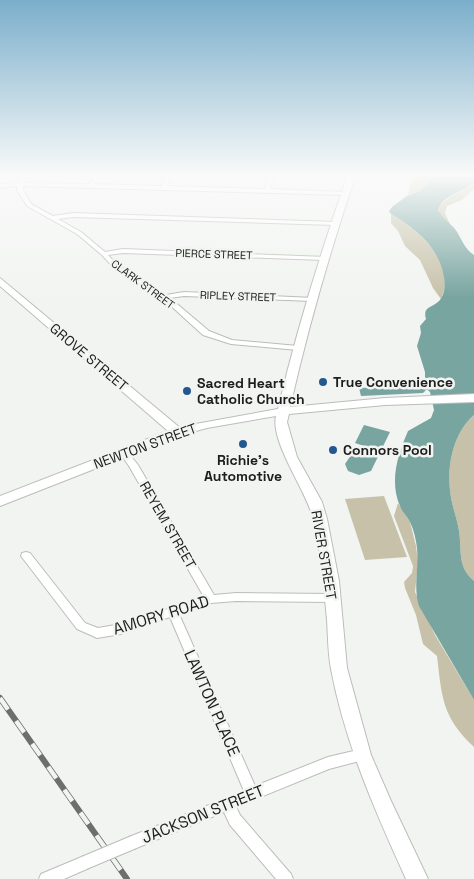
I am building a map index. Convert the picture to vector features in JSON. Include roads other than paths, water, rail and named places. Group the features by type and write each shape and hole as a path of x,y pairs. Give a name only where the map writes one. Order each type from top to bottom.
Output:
{"main road":[{"name":"RIVER STREET","path":"337,215 298,348 281,426 288,449 315,502 320,519 332,598 339,668 362,755 383,807 417,879"},
{"name":"GROVE STREET","path":"0,281 177,432"},
{"name":"NEWTON STREET","path":"0,501 177,432 200,426 283,411 474,398"}],"street":[{"name":"CLARK STREET","path":"47,215 79,234 104,254 116,267 164,298 200,329 218,339 231,342 298,348"},
{"path":"52,218 73,215"},
{"path":"74,215 334,223"},
{"name":"PIERCE STREET","path":"104,254 123,251 324,258"},
{"name":"RIPLEY STREET","path":"164,298 184,294 312,299"},
{"name":"REYEM STREET","path":"124,453 133,465 211,598"},
{"name":"AMORY ROAD","path":"26,556 81,626 91,632 104,633 122,629 211,598 332,598"},
{"name":"LAWTON PLACE","path":"173,612 252,794"},
{"name":"JACKSON STREET","path":"46,879 328,763 362,755"},
{"path":"227,804 235,820 286,879"}],"water":[{"path":"393,215 442,215 455,229 467,249 474,255 474,415 461,430 453,449 449,480 459,531 461,558 465,570 474,581 474,700 419,606 416,592 417,548 413,528 400,506 395,487 398,458 408,431 431,418 434,410 430,392 427,389 423,393 361,396 359,388 403,386 419,382 425,378 417,346 421,333 420,326 426,319 427,309 442,298 444,277 432,248 409,226"},
{"name":"Connors Pool","path":"364,425 390,432 371,471 359,475 348,471 345,464 357,446 367,448 355,443"}],"railway":[{"path":"0,698 127,879"}],"place":[{"name":"True Convenience","path":"323,382"},
{"name":"Sacred Heart Catholic Church","path":"187,391"},
{"name":"Richie's Automotive","path":"243,444"},
{"name":"Connors Pool","path":"333,450"}]}
